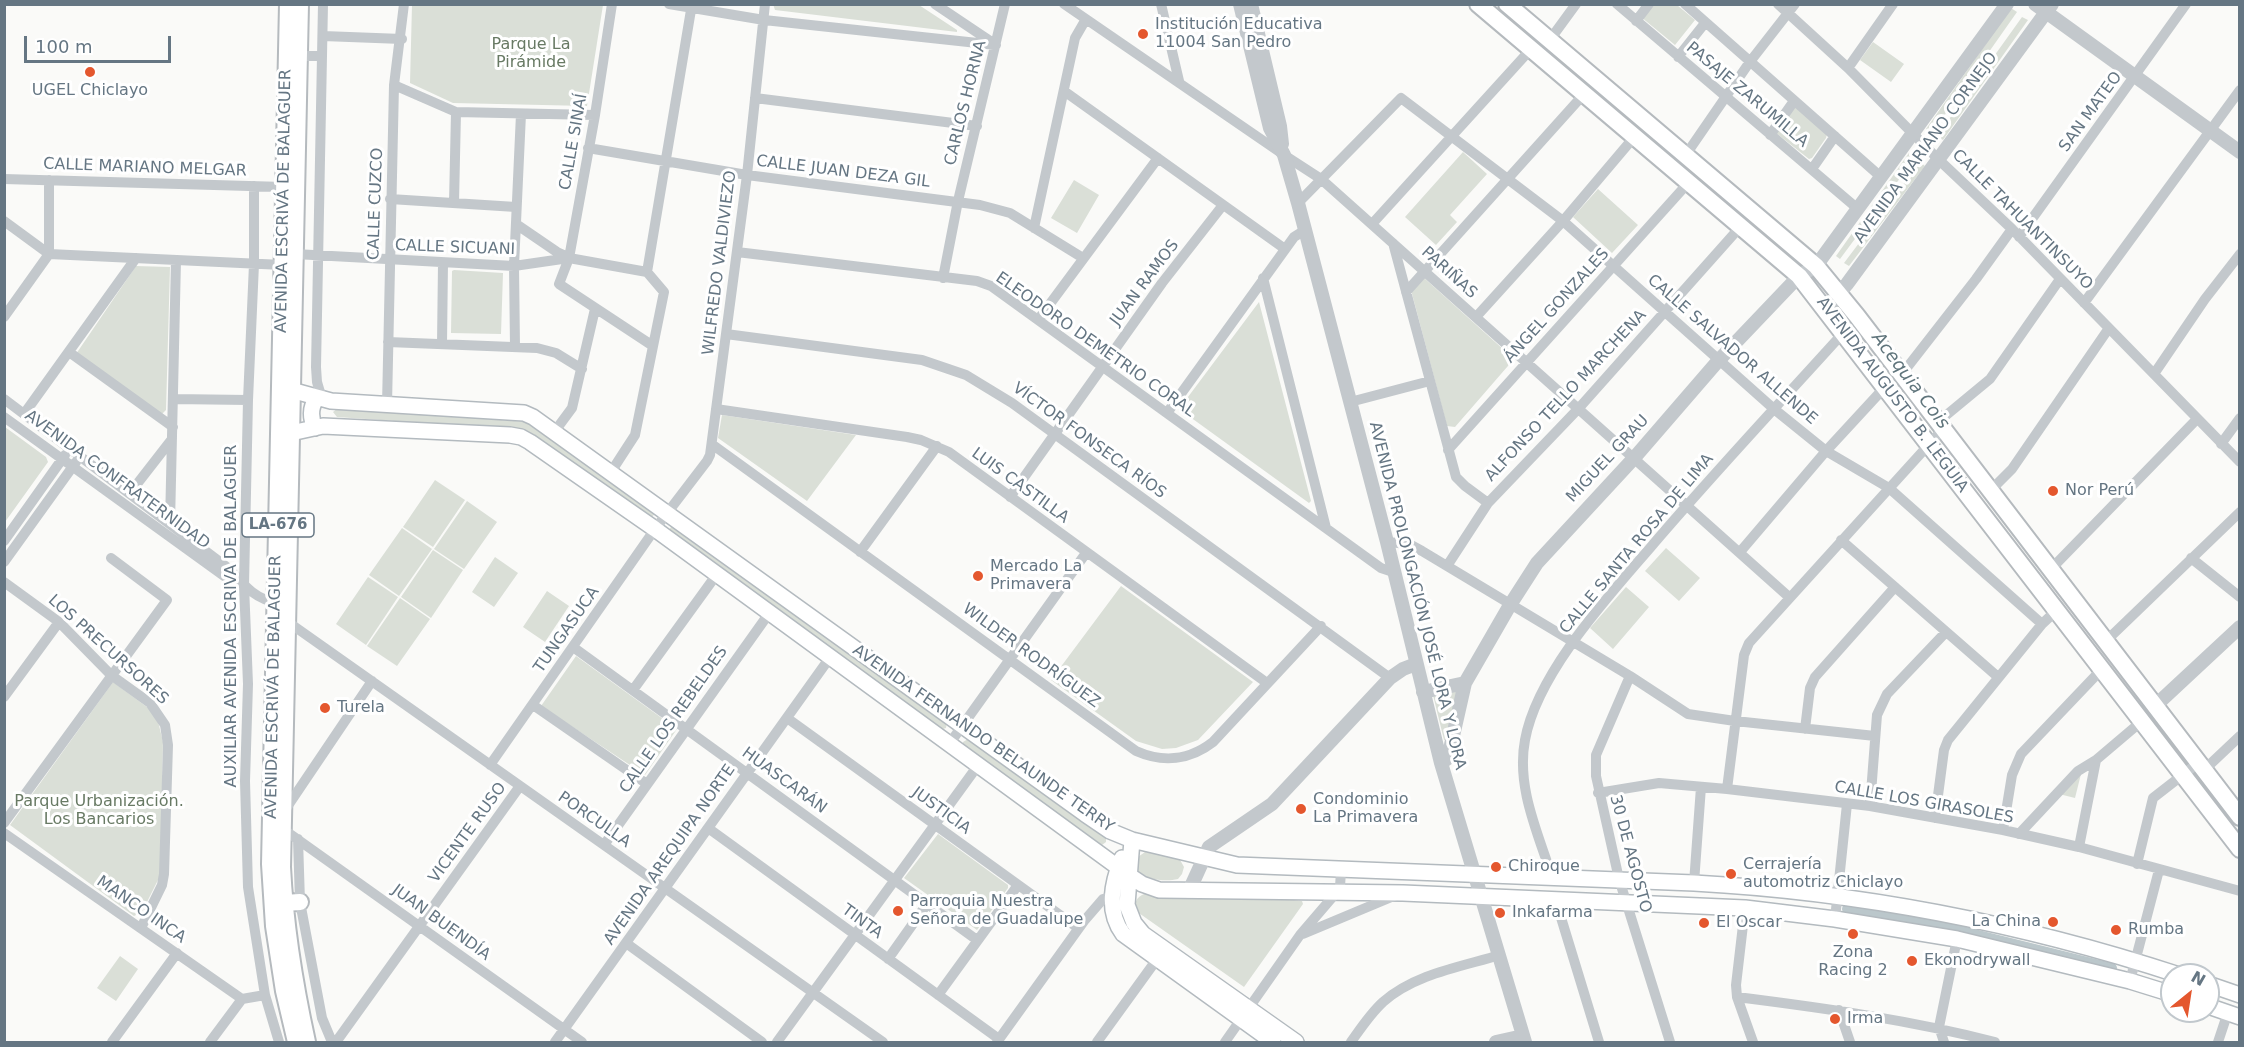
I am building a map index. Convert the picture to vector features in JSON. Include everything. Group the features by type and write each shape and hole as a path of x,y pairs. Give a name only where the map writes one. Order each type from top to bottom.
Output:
{"main road":[{"name":"AVENIDA ESCRIVÁ DE BALAGUER","path":"288,4 284,187 289,260"},
{"name":"AVENIDA ESCRIVÁ DE BALAGUER","path":"300,4 285,390 288,622 283,821 292,902 293,974 308,1042"},
{"name":"AVENIDA AUGUSTO B. LEGUIA","path":"1478,4 1799,275 1827,308 1885,387 2240,849"},
{"name":"AVENIDA AUGUSTO B. LEGUIA","path":"1506,4 1815,267 1902,374 2240,817"},
{"name":"AVENIDA FERNANDO BELAUNDE TERRY","path":"285,390 319,399 524,413 533,417 1110,831 1132,840 1204,859 1237,865 1476,876 1619,879 1747,886 1838,897 1942,913 2034,934 2160,969"},
{"path":"315,428 311,415 314,402 319,399"},
{"name":"AVENIDA FERNANDO BELAUNDE TERRY","path":"285,433 315,428 521,437 655,529 1142,884 1159,890 1482,895 1745,908 1835,919 1957,939 2160,990"},
{"name":"AVENIDA ESCRIVÁ DE BALAGUER","path":"285,433 277,602 270,864 275,936 284,991 296,1042"},
{"path":"1132,840 1120,895 1127,905 1134,924 1161,954 1245,1014 1296,1042"},
{"path":"2220,988 2240,995"},
{"path":"1245,1014 1273,1042"}],"street":[{"path":"319,399 316,374 322,4"},
{"name":"CALLE CUZCO","path":"387,405 394,85 405,4"},
{"name":"CALLE SINAÍ","path":"595,309 559,284 569,258 612,4"},
{"path":"669,4 764,20 996,45"},
{"name":"WILFREDO VALDIVIEZO","path":"668,512 707,461 713,445 747,175 765,4"},
{"path":"935,4 996,45"},
{"name":"CARLOS HORNA","path":"943,278 958,201 1005,4"},
{"name":"PARIÑAS","path":"1064,4 1321,179 1790,597"},
{"path":"1161,4 1179,81"},
{"name":"AVENIDA PROLONGACIÓN JOSÉ LORA Y LORA","path":"1240,4 1270,128 1284,155"},
{"name":"AVENIDA PROLONGACIÓN JOSÉ LORA Y LORA","path":"1251,4 1280,126 1284,155 1387,542 1441,763 1524,1039"},
{"path":"1550,41 1576,4"},
{"name":"PASAJE ZARUMILLA","path":"1617,4 1858,209"},
{"path":"1636,21 1649,4"},
{"path":"1685,4 1749,63 1881,177"},
{"name":"CALLE TAHUANTINSUYO","path":"1778,4 1791,9 1938,159 2016,233 2240,462"},
{"path":"1848,69 1893,4"},
{"name":"AVENIDA MARIANO CORNEJO","path":"1799,275 1815,267 2007,4"},
{"name":"SAN MATEO","path":"1902,374 1976,279 2016,233 2135,77 2186,4"},
{"path":"611,472 635,435 664,292 647,272 691,7"},
{"path":"2044,7 2135,77 2240,152"},
{"name":"AVENIDA MARIANO CORNEJO","path":"1827,308 1938,159 2044,7"},
{"path":"1685,156 1749,63 1791,9"},
{"path":"1034,228 1075,38 1086,19"},
{"path":"1678,57 1706,23"},
{"path":"323,36 402,39"},
{"path":"1372,224 1531,49"},
{"path":"299,56 322,56"},
{"path":"394,85 456,112 595,115"},
{"path":"2085,303 2240,90"},
{"path":"1064,91 1285,249"},
{"path":"1406,292 1584,94"},
{"path":"755,98 977,126"},
{"name":"CALLE SALVADOR ALLENDE","path":"1321,179 1401,98 1563,221 1718,361 1826,451 1889,488 2042,624"},
{"path":"1770,135 1794,101"},
{"path":"454,203 456,112"},
{"path":"514,347 514,266 521,114"},
{"path":"1476,317 1563,221 1635,136"},
{"path":"1812,169 1835,136"},
{"name":"CALLE JUAN DEZA GIL","path":"588,148 747,175 958,201 997,208 1083,258"},
{"path":"1038,320 1158,158"},
{"name":"CALLE MARIANO MELGAR","path":"4,179 284,187"},
{"path":"1298,203 1321,179"},
{"path":"6,312 49,254 49,180"},
{"name":"ÁNGEL GONZALES","path":"1448,450 1689,182"},
{"name":"AUXILIAR AVENIDA ESCRIVA DE BALAGUER","path":"254,186 254,264 244,585 248,684 245,781 248,887 265,995 279,1042"},
{"path":"390,199 516,207"},
{"name":"JUAN RAMOS","path":"1011,497 1162,283 1223,206"},
{"path":"4,221 49,254"},
{"path":"516,224 569,258"},
{"name":"ALFONSO TELLO MARCHENA","path":"1447,566 1488,503 1579,408 1741,226"},
{"path":"1167,413 1263,278 1294,237 1305,230"},
{"path":"1393,243 1456,477 1488,503"},
{"name":"ELEODORO DEMETRIO CORAL","path":"737,252 976,281 991,286 1381,568 1393,572"},
{"name":"CALLE SICUANI","path":"49,254 254,264 319,256 514,266 569,258 647,272"},
{"path":"2154,374 2205,299 2240,254"},
{"path":"24,414 136,258"},
{"path":"170,524 176,260"},
{"path":"442,344 443,263"},
{"name":"MIGUEL GRAU","path":"1441,763 1448,758 1465,683 1510,604 1548,549 1635,457 1718,361 1799,275"},
{"path":"1263,278 1326,528"},
{"path":"1727,789 1744,656 1749,643 1941,427 1990,380 2061,279"},
{"path":"555,431 572,408 595,309 653,346"},
{"path":"1990,490 2012,469 2109,328"},
{"name":"CALLE SANTA ROSA DE LIMA","path":"1552,877 1524,789 1522,765 1524,741 1531,715 1544,689 1573,643 1603,603 1687,504 1844,332"},
{"name":"VÍCTOR FONSECA RÍOS","path":"726,334 900,357 942,366 988,387 1390,678"},
{"path":"388,342 546,350 582,369"},
{"path":"69,352 173,427"},
{"path":"1350,402 1430,381"},
{"path":"1740,552 1826,451 1885,387"},
{"name":"AVENIDA CONFRATERNIDAD","path":"4,399 228,568 244,585 262,598 277,602"},
{"path":"173,399 248,400"},
{"name":"LUIS CASTILLA","path":"716,409 907,437 937,446 1267,683"},
{"name":"AVENIDA CONFRATERNIDAD","path":"4,417 224,576 244,585"},
{"path":"2221,444 2240,418"},
{"path":"2050,569 2197,419"},
{"path":"130,493 172,439"},
{"name":"WILDER RODRÍGUEZ","path":"713,445 1136,751 1161,759 1177,758 1203,750 1213,742 1321,626"},
{"path":"860,552 937,446"},
{"path":"4,541 71,448"},
{"path":"4,562 81,455"},
{"name":"TUNGASUCA","path":"490,765 668,512"},
{"path":"2106,641 2240,512"},
{"path":"1841,540 1998,678"},
{"path":"1387,542 1409,544 1688,714 1875,736"},
{"path":"950,743 1086,553"},
{"path":"4,823 167,600 111,558"},
{"path":"2191,558 2240,597"},
{"path":"633,690 717,574"},
{"name":"LOS PRECURSORES","path":"4,582 59,622 111,675 150,703 165,725 167,734 164,874 162,885 141,928"},
{"path":"1805,729 1810,688 1815,677 1895,587"},
{"path":"1935,818 1944,750 1948,740 2042,624 2057,610"},
{"name":"CALLE LOS REBELDES","path":"604,845 685,728 770,612"},
{"path":"4,697 59,622"},
{"name":"PORCULLA","path":"288,622 883,1042"},
{"path":"2155,706 2240,627"},
{"path":"1870,807 1877,715 1887,694 1946,632"},
{"name":"HUASCARÁN","path":"573,647 977,940"},
{"name":"AVENIDA AREQUIPA NORTE","path":"555,1042 831,656"},
{"path":"1189,891 1209,847 1272,804 1390,678 1416,664"},
{"path":"2002,830 2012,775 2021,754 2102,669"},
{"name":"30 DE AGOSTO","path":"1629,676 1596,754 1598,793 1619,879 1670,1042"},
{"path":"283,821 372,681"},
{"path":"1424,692 1465,683"},
{"path":"533,705 647,784"},
{"name":"JUSTICIA","path":"787,718 1078,928"},
{"path":"2019,834 2078,771 2096,760 2142,721"},
{"path":"2137,864 2153,798 2240,736"},
{"path":"2079,847 2096,760"},
{"path":"777,1042 979,764"},
{"name":"CALLE LOS GIRASOLES","path":"1598,793 1659,783 1870,807 2002,830 2079,847 2240,891"},
{"name":"VICENTE RUSO","path":"334,1042 520,786"},
{"path":"1694,883 1701,787"},
{"path":"1835,919 1847,804"},
{"name":"JUAN BUENDÍA","path":"283,821 298,839 582,1042"},
{"name":"TINTA","path":"708,828 998,1041"},
{"name":"MANCO INCA","path":"4,833 242,999"},
{"path":"298,839 292,902 322,1018 334,1042"},
{"path":"2130,981 2159,870"},
{"path":"1225,1042 1300,935 1336,893 1340,887 1341,871"},
{"path":"938,995 1018,885"},
{"path":"1300,935 1403,893"},
{"path":"998,1041 1078,928 1103,899 1120,895"},
{"path":"1555,898 1599,1042"},
{"path":"888,959 927,904"},
{"path":"1745,908 1736,985 1737,997 1753,1042"},
{"path":"1944,1042 1939,1027 1957,939"},
{"path":"626,943 762,1042"},
{"path":"112,1042 177,953"},
{"path":"1097,1042 1161,954"},
{"path":"1351,1042 1367,1019 1383,1002 1402,988 1421,979 1500,955"},
{"path":"210,1042 242,999 265,995"},
{"path":"1737,997 1839,1010 1939,1027 1995,1042"},
{"path":"1839,1010 1850,1042"},
{"path":"2218,1042 2234,1014"},
{"path":"1496,1042 1524,1039"}],"green space":[{"path":"773,4 919,5 957,32 775,10"},
{"name":"Parque La Pirámide","path":"412,5 603,5 587,106 453,103 410,83"},
{"path":"1652,5 1677,5 1695,20 1675,45 1641,17"},
{"path":"2011,8 2017,12 1932,133 1926,129"},
{"path":"2022,17 2028,20 1943,140 1937,136"},
{"path":"1873,42 1904,64 1891,82 1860,60"},
{"path":"1795,107 1827,134 1812,158 1809,159 1776,133"},
{"path":"1463,152 1487,174 1450,215 1457,222 1436,245 1405,217"},
{"path":"1909,153 1915,158 1840,259 1836,256"},
{"path":"1920,162 1925,166 1849,266 1844,263"},
{"path":"1074,180 1099,195 1077,233 1051,218"},
{"path":"1598,189 1638,225 1612,253 1573,217"},
{"path":"136,266 170,267 166,410 162,414 76,354"},
{"path":"452,271 503,273 501,334 451,333"},
{"path":"1423,277 1514,359 1455,427 1447,426 1411,290"},
{"path":"1259,302 1311,501 1309,503 1179,409"},
{"path":"338,408 528,422 655,513 649,517 525,430 337,417 333,412"},
{"path":"722,415 856,435 807,501 718,438"},
{"path":"5,427 46,457 48,462 5,522"},
{"path":"435,480 465,500 433,547 403,527"},
{"path":"467,501 497,522 464,569 434,549"},
{"path":"674,525 947,722 946,728 943,729 670,533 670,528"},
{"path":"402,528 432,549 399,596 369,575"},
{"path":"1666,548 1700,578 1679,601 1645,571"},
{"path":"433,550 463,570 431,618 401,597"},
{"path":"495,557 518,573 494,607 472,592"},
{"path":"368,577 398,597 366,645 336,624"},
{"path":"1121,586 1253,682 1198,740 1176,748 1162,749 1136,741 1051,680"},
{"path":"1626,587 1649,607 1613,649 1590,628"},
{"path":"547,591 569,606 545,642 523,627"},
{"path":"400,598 430,619 397,666 367,646"},
{"path":"576,656 677,729 645,775 541,706"},
{"name":"Parque Urbanización. Los Bancarios","path":"113,682 157,717 163,742 160,876 142,912 134,916 10,825"},
{"path":"1458,690 1447,740 1444,740 1433,695"},
{"path":"968,739 1106,838 1106,842 1102,845 963,745 963,742"},
{"path":"2082,770 2075,798 2059,794"},
{"path":"938,834 1008,885 977,930 904,878"},
{"path":"1145,852 1179,858 1184,867 1182,874 1178,879 1168,880 1151,878 1140,873 1136,870 1138,857"},
{"path":"1144,894 1286,899 1302,901 1303,904 1244,987 1136,911 1136,901"},
{"path":"120,956 138,969 116,1001 97,988"}],"waterway":[{"name":"Acequia Cois","path":"1596,93 1791,258 1800,269"},
{"path":"1847,909 1958,930 2112,968"}],"place":[{"name":"Institución Educativa 11004 San Pedro","path":"1143,34"},
{"name":"UGEL Chiclayo","path":"90,72"},
{"name":"Nor Perú","path":"2053,491"},
{"name":"Mercado La Primavera","path":"978,576"},
{"name":"Turela","path":"325,708"},
{"name":"Condominio La Primavera","path":"1301,809"},
{"name":"Chiroque","path":"1496,867"},
{"name":"Cerrajería automotriz Chiclayo","path":"1731,874"},
{"name":"Parroquia Nuestra Señora de Guadalupe","path":"898,911"},
{"name":"Inkafarma","path":"1500,913"},
{"name":"La China","path":"2053,922"},
{"name":"El Oscar","path":"1704,923"},
{"name":"Rumba","path":"2116,930"},
{"name":"Zona Racing 2","path":"1853,934"},
{"name":"Ekonodrywall","path":"1912,961"},
{"name":"Irma","path":"1835,1019"}]}
